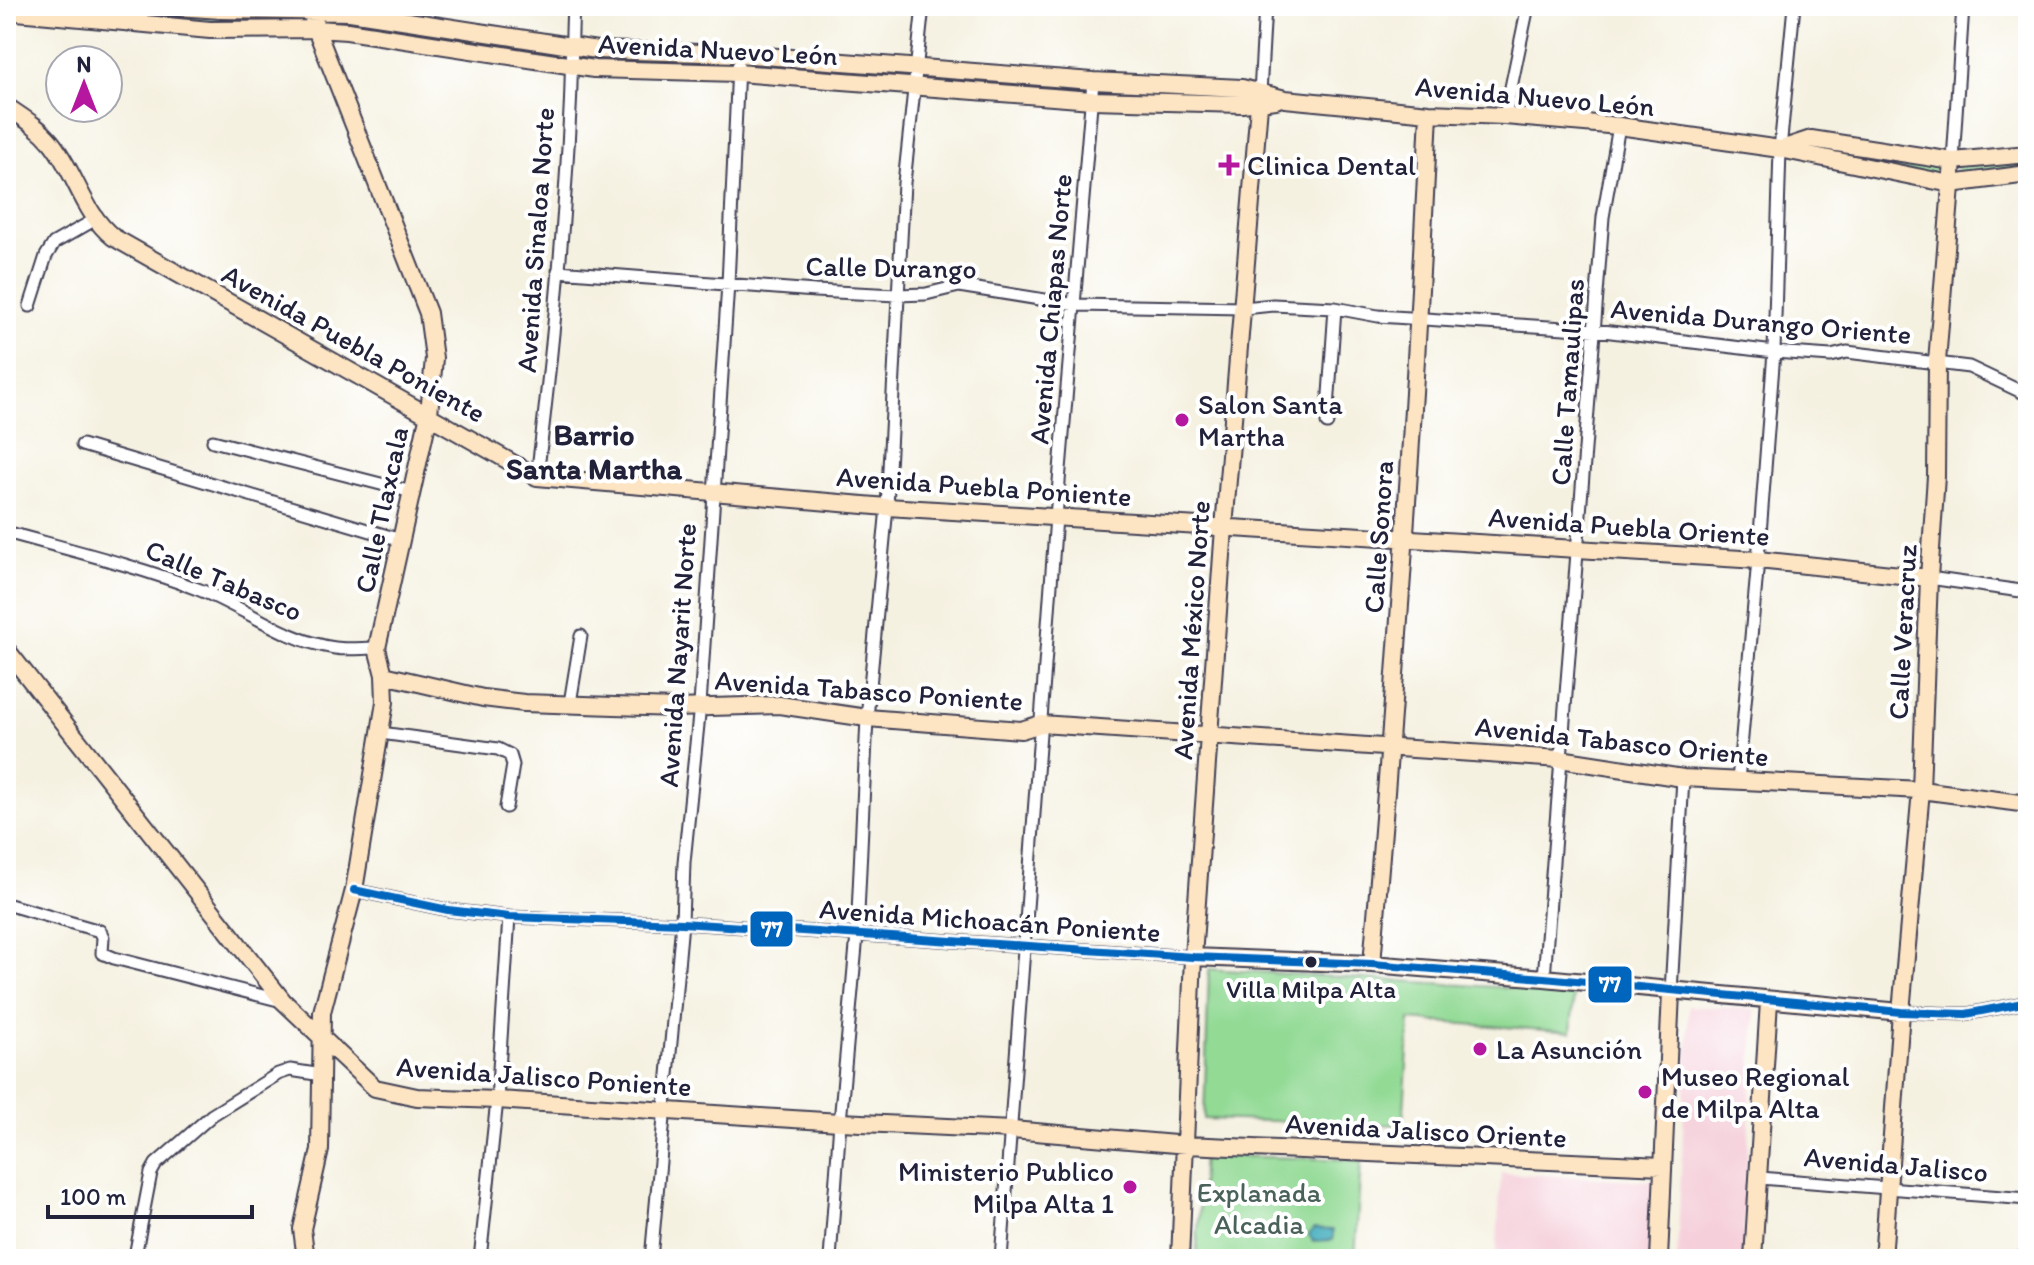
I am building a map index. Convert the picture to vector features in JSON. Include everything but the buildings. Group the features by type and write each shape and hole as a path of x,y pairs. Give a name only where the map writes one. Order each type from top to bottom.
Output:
{"street":[{"name":"Avenida Nuevo León","path":"162,6 221,10 310,8 350,12 572,47 738,54 1092,100 1174,104 1260,97 1619,126 1780,149 1951,184 2028,174"},
{"name":"Avenida Sinaloa Norte","path":"537,477 550,375 558,271 573,6"},
{"path":"830,1259 857,935 867,718 887,507 904,183 923,6"},
{"name":"Avenida México Norte","path":"1180,1259 1193,957 1265,6"},
{"path":"1505,116 1528,6"},
{"path":"1738,781 1774,352 1780,149 1794,6"},
{"name":"Calle Veracruz","path":"1883,1259 1921,790 1936,476 1937,362 1963,6"},
{"name":"Calle Tlaxcala","path":"306,1259 302,1229 320,1150 322,1012 354,890 381,733 384,675 377,648 429,414 434,358 428,313 310,8"},
{"name":"Avenida Nuevo León","path":"6,11 210,30 347,31 571,66 1093,81 1242,88 1260,97"},
{"name":"Avenida Nayarit Norte","path":"651,1259 700,705 728,284 738,54"},
{"name":"Avenida Chiapas Norte","path":"1001,1259 1056,517 1093,81"},
{"name":"Avenida Puebla Poniente","path":"6,106 35,126 50,141 96,219 113,237 537,477 887,507 1224,528"},
{"name":"Calle Sonora","path":"1372,964 1391,746 1420,318 1429,113"},
{"name":"Calle Tamaulipas","path":"1544,978 1603,217 1619,126"},
{"name":"Avenida Nuevo León","path":"1780,149 1811,139 1953,161 2028,154"},
{"path":"30,306 46,256 54,243 96,219"},
{"name":"Calle Durango","path":"558,271 897,295 926,294 959,286 1076,305 1244,308"},
{"name":"Avenida Durango Oriente","path":"1244,308 1273,305 1335,308 1378,316 1595,330 1774,352 1831,356 1847,352 1969,367 2028,395"},
{"path":"1327,423 1335,308"},
{"path":"213,441 412,492"},
{"path":"82,445 401,540"},
{"name":"Avenida Puebla Oriente","path":"1224,528 1758,560 2028,592"},
{"name":"Calle Tabasco","path":"6,532 135,568 202,591 318,645 337,649 377,648"},
{"path":"570,703 581,636"},
{"name":"Avenida Jalisco Poniente","path":"6,649 283,1001 375,1088 417,1097 1012,1130 1187,1145"},
{"name":"Avenida Tabasco Poniente","path":"384,675 483,698 524,703 675,708 779,705 867,718 1021,730 1041,724 1209,737"},
{"path":"381,733 498,749 510,755 513,765 506,807"},
{"name":"Avenida Tabasco Oriente","path":"1209,737 1391,746 1560,759 1683,778 1921,790 2028,804"},
{"path":"1659,1259 1683,778"},
{"name":"Avenida Michoacán Poniente","path":"354,890 448,910 509,917 682,923 1193,957"},
{"path":"6,904 100,931 103,937 102,953 114,958 283,1001"},
{"path":"480,1259 497,1100 509,917"},
{"path":"1193,957 1372,964 1901,1012 1966,1014 2028,1002"},
{"path":"1753,1259 1769,1001"},
{"path":"135,1256 151,1173 156,1164 212,1115 278,1074 290,1070 322,1075"},
{"name":"Avenida Jalisco Oriente","path":"1187,1145 1663,1166"},
{"name":"Avenida Jalisco","path":"1760,1178 2028,1199"},
{"path":"2023,1259 2028,1246"},
{"path":"104,1259 135,1256 152,1259"}],"shaded area":[{"path":"1689,1006 1755,1009 1742,1259 1677,1259"},
{"path":"1501,1173 1655,1181 1651,1259 1496,1259"}],"green space":[{"path":"6,6 135,6 184,12 308,14 311,26 212,26"},
{"path":"316,15 568,51 567,61 319,26"},
{"path":"577,51 734,58 733,69 576,62"},
{"path":"742,58 912,73 912,82 742,70"},
{"path":"920,74 1089,86 1088,96 919,83"},
{"path":"1812,144 1948,166 1948,179 1798,149"},
{"path":"2028,157 2028,169 1956,179 1957,165"},
{"path":"1209,969 1574,992 1571,1032 1410,1020 1403,1125 1204,1119"},
{"name":"Explanada Alcadia","path":"1203,1155 1361,1160 1355,1259 1196,1259"}],"water":[{"path":"1313,1229 1333,1230 1333,1240 1313,1241 1309,1235"}],"transit line":[{"name":"77","path":"354,890 448,910 509,917 682,923 1193,957 1372,964 1901,1012 1966,1014 2028,1002"}],"place":[{"name":"Clinica Dental","path":"1229,165"},
{"name":"Salon Santa Martha","path":"1182,420"},
{"name":"Villa Milpa Alta","path":"1311,962"},
{"name":"La Asunción","path":"1480,1049"},
{"name":"Museo Regional de Milpa Alta","path":"1645,1092"},
{"name":"Ministerio Publico Milpa Alta 1","path":"1130,1187"}],"district":[{"name":"Barrio Santa Martha","path":"594,451"}]}
